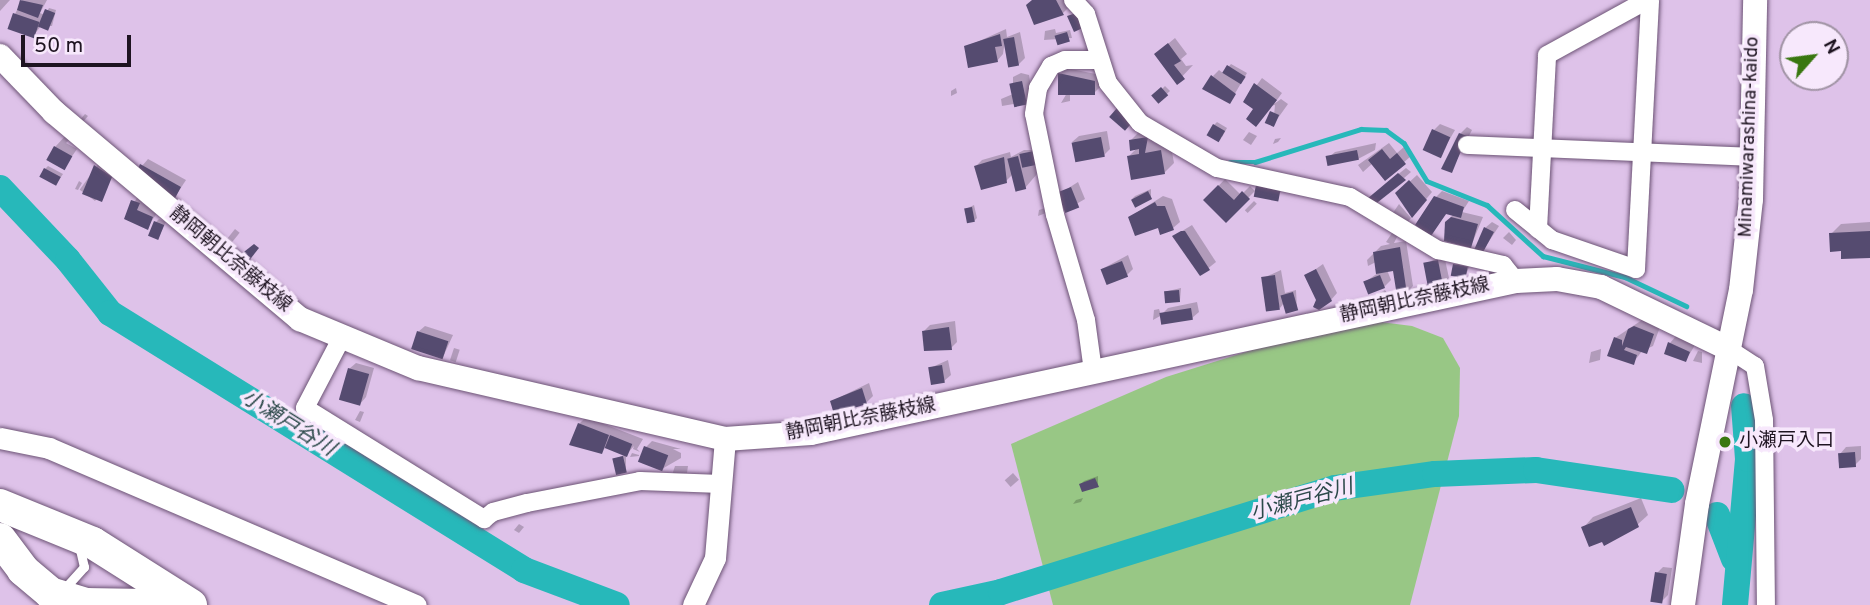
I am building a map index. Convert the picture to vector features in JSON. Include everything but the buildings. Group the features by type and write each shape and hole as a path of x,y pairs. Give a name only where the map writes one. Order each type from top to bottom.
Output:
{"highway":[{"path":"0,505 68,531 191,605"},
{"path":"0,539 23,570 50,593 85,604 147,605"}],"main road":[{"name":"Minamiwarashina-kaido","path":"1683,605 1697,503 1741,290 1752,157 1755,0"},
{"name":"静岡朝比奈藤枝線","path":"0,56 54,112 262,291 300,319 341,339 418,368 725,439 811,433 1516,281 1557,279 1601,287 1727,348"}],"street":[{"path":"1073,0 1086,14 1108,83 1140,123 1198,158 1240,175 1332,190 1438,250 1503,265 1516,281"},
{"path":"1538,229 1547,55 1649,0"},
{"path":"1515,210 1552,240 1636,269 1649,0"},
{"path":"1093,371 1086,320 1055,215 1034,114 1038,88 1051,66 1065,60 1100,60"},
{"path":"1467,145 1752,157"},
{"path":"341,339 305,408 484,520 493,512 527,503 640,481 721,484"},
{"path":"1727,348 1755,366 1764,421 1766,605"},
{"path":"0,438 48,448 416,605"},
{"path":"697,598 715,558 725,439"}],"lane":[{"path":"50,593 70,586 84,567 81,548 68,531"}],"green space":[{"path":"1365,320 1412,326 1443,338 1460,368 1459,416 1410,605 1053,605 1011,444 1166,377 1329,326"}],"waterway":[{"path":"1230,162 1255,162 1361,129 1386,130 1404,143 1427,181 1487,205 1543,256 1625,277 1686,306"},
{"name":"小瀬戸谷川","path":"0,188 68,260 110,313 524,570 617,605"},
{"name":"小瀬戸谷川","path":"1735,605 1748,459 1744,406"},
{"name":"小瀬戸谷川","path":"942,605 1001,592 1335,488 1435,474 1536,470 1672,490"},
{"name":"小瀬戸谷川","path":"1717,515 1734,559"}],"place":[{"name":"小瀬戸入口","path":"1725,442"}]}
